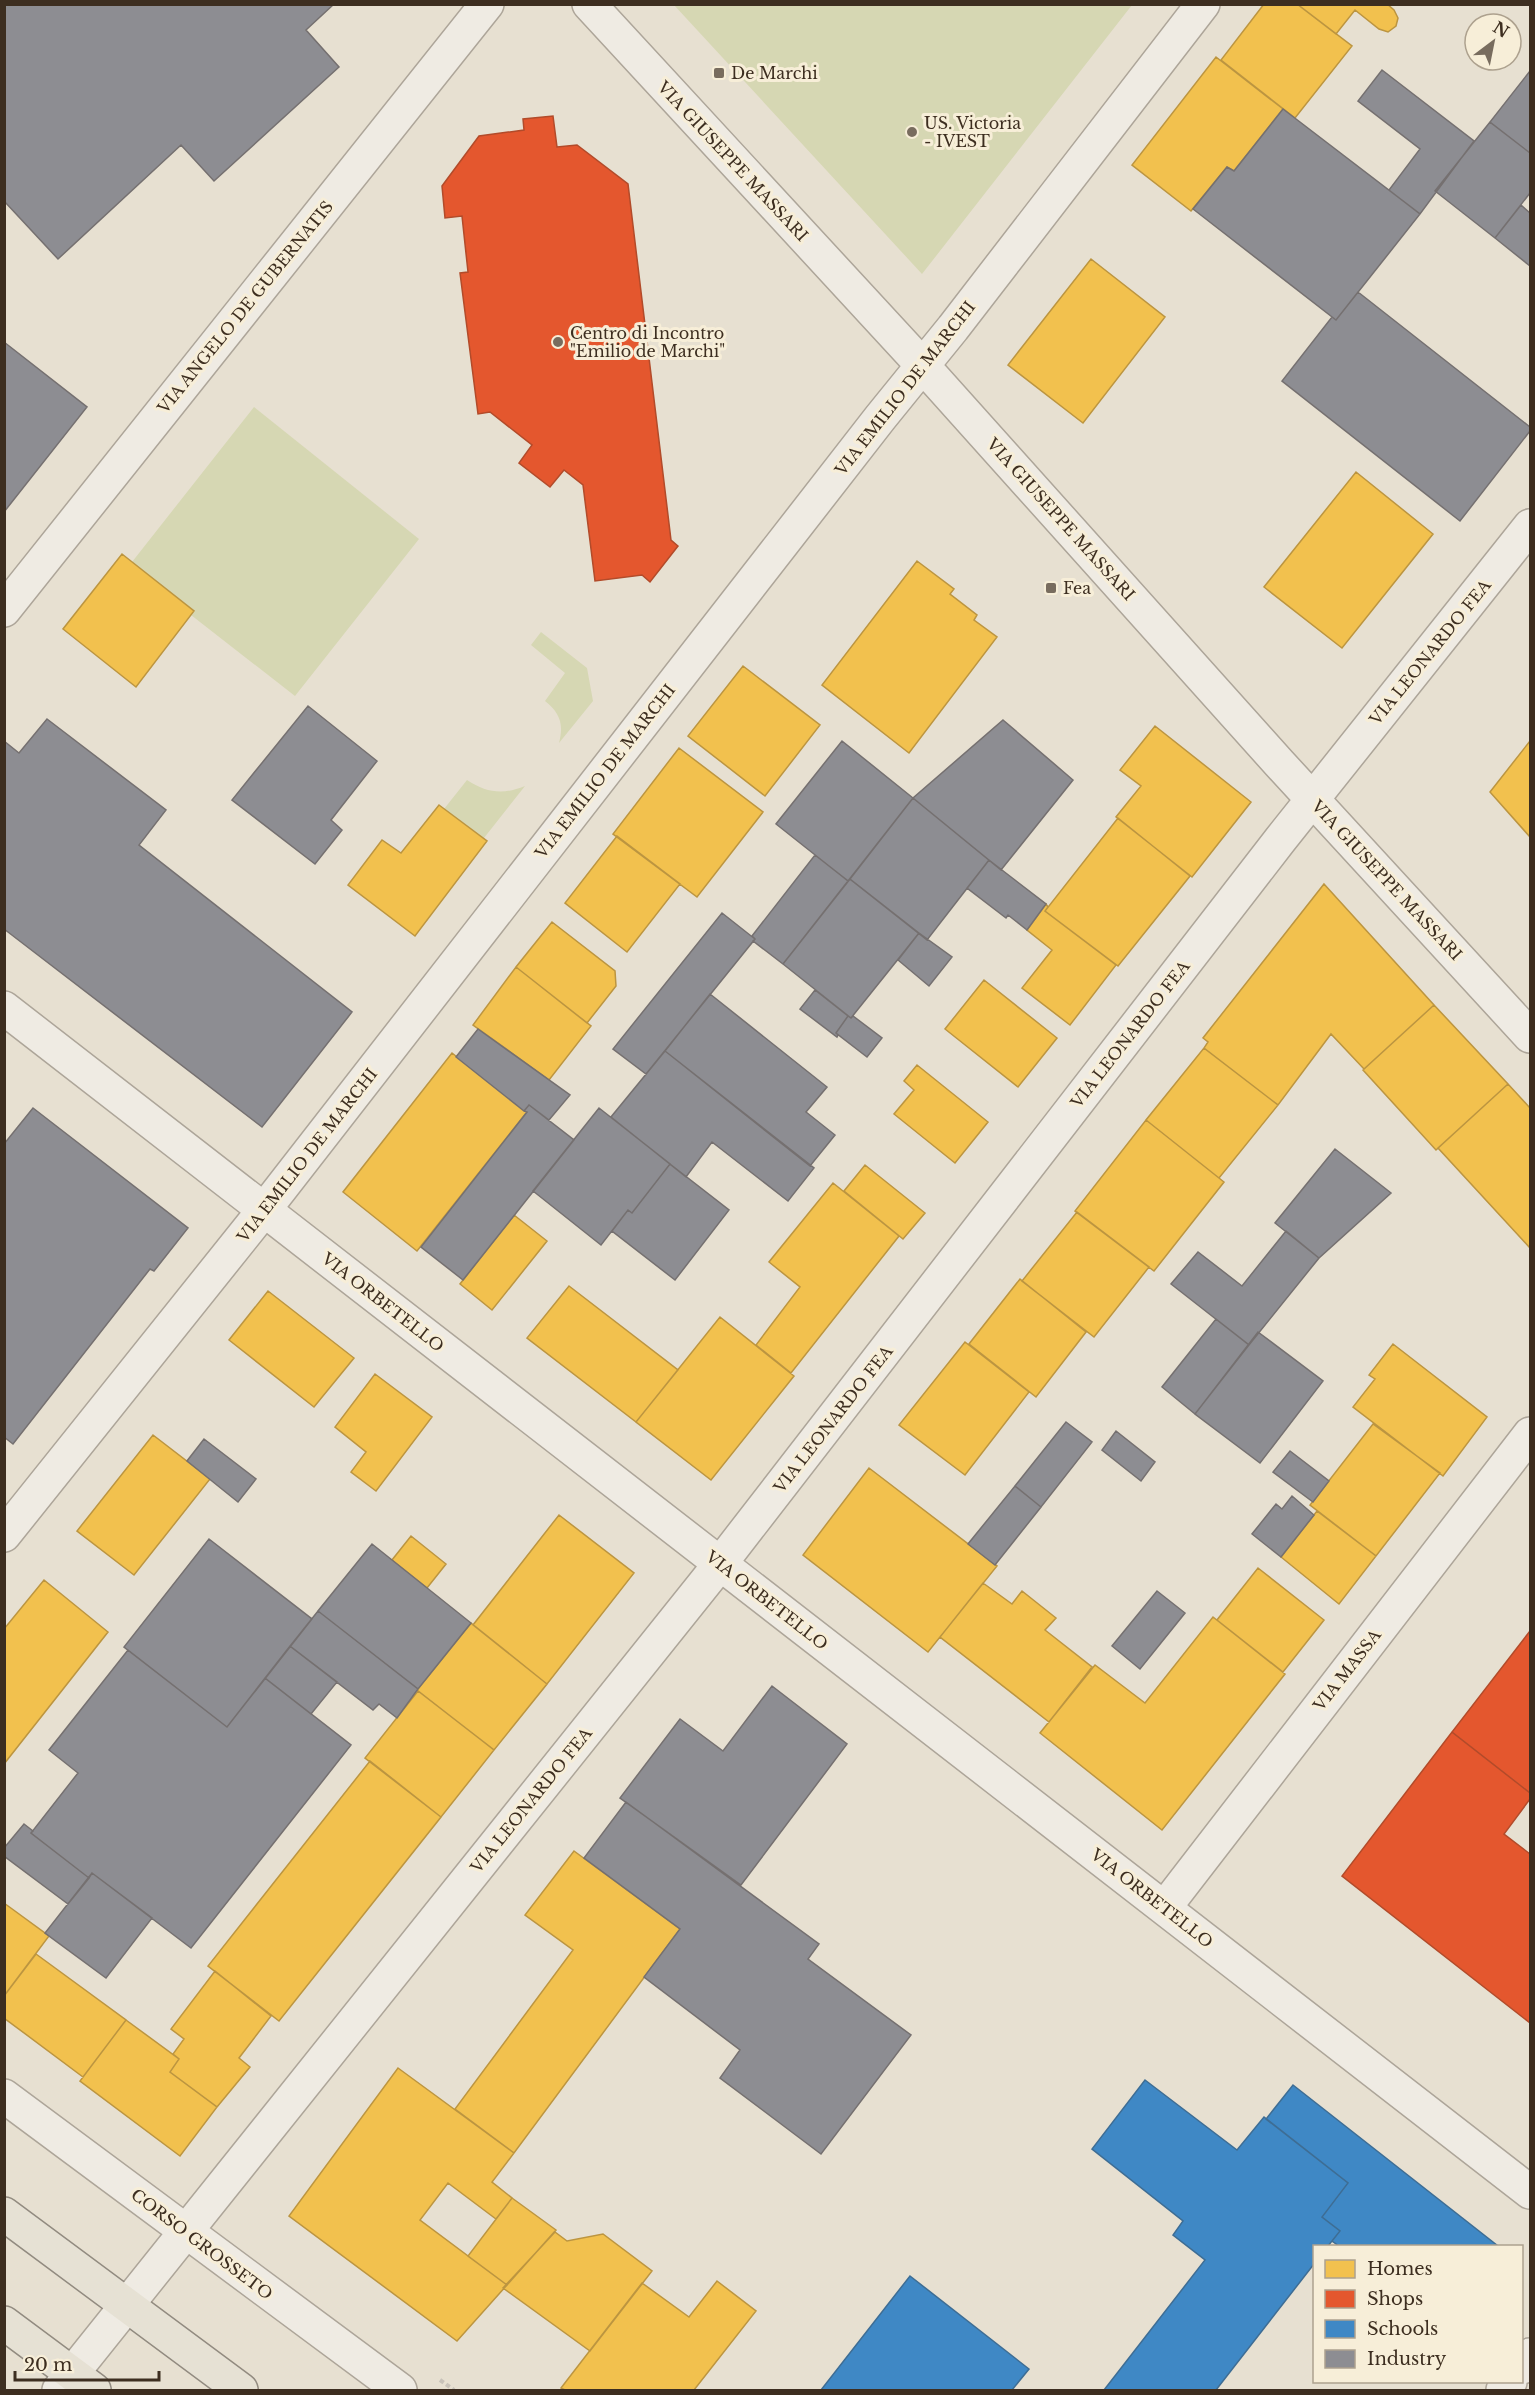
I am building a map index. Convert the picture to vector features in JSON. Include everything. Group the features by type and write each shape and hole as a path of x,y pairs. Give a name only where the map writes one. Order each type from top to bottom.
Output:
{"main road":[{"path":"4,2214 241,2391"},
{"path":"4,2323 76,2385"}],"street":[{"name":"VIA ANGELO DE GUBERNATIS","path":"4,610 487,4"},
{"name":"VIA GIUSEPPE MASSARI","path":"589,4 923,366 1312,799 1530,1036"},
{"name":"VIA EMILIO DE MARCHI","path":"4,1535 264,1210 1203,4"},
{"name":"VIA LEONARDO FEA","path":"76,2385 126,2304 720,1564 1312,799 1530,526"},
{"name":"VIA ORBETELLO","path":"4,1008 1530,2192"},
{"name":"VIA MASSA","path":"1164,1907 1530,1434"},
{"name":"CORSO GROSSETO","path":"4,2096 400,2391"}],"green space":[{"name":"US. Victoria - IVEST","path":"674,5 1132,5 922,274"},
{"path":"254,407 419,539 295,696 191,615 194,611 132,562"},
{"path":"541,632 587,668 593,701 559,743 560,719 545,701 565,673 531,645"},
{"path":"467,780 481,788 495,791 509,791 525,786 484,838 444,809"}],"building: Homes":[{"path":"1264,4 1297,4 1352,46 1295,118 1221,60"},
{"path":"1297,4 1387,4 1398,18 1396,26 1388,32 1379,29 1355,10 1336,34"},
{"path":"1216,57 1283,109 1234,171 1227,167 1191,211 1132,165"},
{"path":"1091,259 1165,317 1083,423 1008,365"},
{"path":"1356,472 1433,534 1342,648 1264,587"},
{"path":"122,554 194,611 136,687 63,629"},
{"path":"917,561 954,589 950,594 977,615 974,620 997,637 909,753 822,685"},
{"path":"743,666 820,725 765,796 688,736"},
{"path":"1155,726 1251,802 1192,877 1116,817 1141,786 1120,770"},
{"path":"1530,741 1530,837 1490,792"},
{"path":"679,748 763,812 697,897 613,834"},
{"path":"439,805 487,841 415,936 348,885 382,840 401,853"},
{"path":"1118,818 1190,876 1118,966 1045,911"},
{"path":"617,836 680,884 627,952 565,903"},
{"path":"1324,884 1434,1005 1364,1069 1331,1034 1278,1105 1204,1048 1208,1042 1203,1038"},
{"path":"1046,904 1048,907 1045,911 1116,965 1070,1025 1022,988 1052,950 1027,930"},
{"path":"552,922 615,971 616,986 587,1023 516,967"},
{"path":"516,967 591,1026 549,1080 473,1025"},
{"path":"984,980 1057,1038 1018,1087 945,1029"},
{"path":"1434,1005 1508,1084 1436,1150 1363,1070"},
{"path":"1204,1048 1278,1105 1219,1178 1146,1120"},
{"path":"452,1053 527,1112 417,1251 343,1192"},
{"path":"917,1065 988,1122 955,1163 894,1114 914,1090 904,1081"},
{"path":"1508,1084 1530,1108 1530,1248 1438,1148"},
{"path":"1146,1120 1224,1182 1154,1271 1075,1211"},
{"path":"865,1165 925,1213 903,1239 844,1191"},
{"path":"833,1183 899,1236 791,1373 756,1345 800,1287 769,1262"},
{"path":"1077,1212 1149,1267 1094,1337 1022,1281"},
{"path":"514,1215 547,1241 492,1310 460,1284"},
{"path":"1020,1279 1086,1332 1036,1397 969,1344"},
{"path":"569,1286 678,1370 636,1422 527,1338"},
{"path":"268,1291 354,1358 314,1407 229,1340"},
{"path":"720,1317 794,1376 711,1480 636,1422"},
{"path":"965,1342 1029,1392 965,1475 899,1425"},
{"path":"1393,1344 1487,1417 1443,1476 1353,1407 1375,1379 1369,1375"},
{"path":"375,1374 432,1417 376,1491 351,1472 366,1452 335,1427"},
{"path":"1373,1424 1440,1473 1376,1556 1310,1505"},
{"path":"153,1435 210,1479 134,1575 77,1531"},
{"path":"869,1468 997,1566 928,1652 803,1555"},
{"path":"1317,1511 1376,1556 1339,1604 1281,1557"},
{"path":"559,1515 634,1573 547,1684 473,1625"},
{"path":"411,1536 446,1564 427,1588 392,1560"},
{"path":"1258,1568 1324,1620 1283,1672 1217,1620"},
{"path":"44,1580 108,1632 4,1764 4,1629"},
{"path":"983,1583 1012,1604 1022,1591 1056,1618 1045,1630 1092,1667 1049,1722 940,1637"},
{"path":"1213,1617 1285,1674 1162,1830 1040,1733 1095,1665 1145,1703"},
{"path":"471,1623 547,1684 494,1750 417,1690"},
{"path":"418,1691 494,1750 441,1817 365,1758"},
{"path":"370,1761 441,1817 279,2021 208,1966"},
{"path":"574,1851 680,1929 514,2153 455,2109 573,1950 525,1915"},
{"path":"4,1903 49,1936 4,1996"},
{"path":"36,1954 126,2020 83,2077 4,2018 4,1996"},
{"path":"215,1971 271,2016 239,2058 250,2067 217,2107 170,2072 179,2059 173,2054 184,2039 171,2029"},
{"path":"126,2020 179,2059 170,2072 217,2107 180,2156 80,2081"},
{"path":"398,2068 514,2153 492,2182 512,2198 496,2219 448,2183 420,2220 507,2285 457,2341 289,2216"},
{"path":"512,2198 556,2230 507,2285 468,2256"},
{"path":"555,2232 567,2241 603,2234 652,2271 590,2351 503,2288"},
{"path":"717,2281 756,2311 694,2390 565,2390 561,2388 642,2283 689,2317"}],"building: Shops":[{"name":"Centro di Incontro \"Emilio de Marchi\"","path":"553,116 557,147 577,145 628,184 671,540 678,546 650,582 642,575 595,581 583,485 564,470 550,487 519,463 532,445 490,412 478,414 460,273 468,272 462,216 445,218 442,186 479,136 524,130 523,119"},
{"path":"1530,1631 1530,1793 1452,1732"},
{"path":"1452,1732 1530,1793 1530,1799 1504,1834 1530,1854 1530,2023 1342,1876"}],"building: Schools":[{"path":"1145,2080 1237,2150 1264,2117 1348,2183 1322,2217 1340,2231 1329,2245 1313,2245 1313,2265 1216,2390 1104,2390 1205,2260 1173,2235 1183,2221 1092,2149"},
{"path":"1293,2085 1497,2245 1338,2245 1332,2241 1340,2231 1322,2217 1348,2183 1266,2119"},
{"path":"910,2276 1029,2369 1012,2390 821,2390"}],"building: Industry":[{"path":"4,4 334,4 306,30 339,67 214,181 181,145 58,259 4,201"},
{"path":"1382,70 1474,141 1420,214 1389,190 1420,149 1358,101"},
{"path":"1530,71 1530,153 1490,122"},
{"path":"1283,109 1420,214 1336,320 1193,209 1227,167 1234,171"},
{"path":"1490,122 1530,153 1530,193 1495,238 1435,191"},
{"path":"1521,205 1530,213 1530,266 1495,238"},
{"path":"1358,292 1530,427 1530,431 1460,521 1282,381 1332,317 1336,320"},
{"path":"4,342 87,407 4,512"},
{"path":"308,706 377,761 331,820 342,830 315,864 232,800"},
{"path":"47,719 166,810 139,845 352,1012 262,1127 4,929 4,741 19,753"},
{"path":"1003,720 1073,780 1001,870 913,798"},
{"path":"842,741 913,798 848,881 776,824"},
{"path":"913,798 989,860 927,940 850,879"},
{"path":"815,855 848,881 783,964 753,941 755,939 752,936"},
{"path":"989,860 1046,904 1027,930 1008,915 1006,918 967,888"},
{"path":"850,879 919,933 851,1018 783,964"},
{"path":"722,913 755,939 646,1074 613,1049"},
{"path":"919,933 952,957 929,986 898,960"},
{"path":"815,990 848,1016 836,1033 837,1037 800,1009"},
{"path":"710,994 827,1087 806,1112 835,1135 810,1166 665,1051"},
{"path":"848,1016 851,1018 853,1016 882,1038 867,1057 836,1033"},
{"path":"478,1029 570,1095 549,1120 529,1105 524,1111 456,1057"},
{"path":"665,1051 814,1168 788,1201 712,1142 686,1177 611,1117"},
{"path":"529,1105 574,1140 463,1280 421,1247 527,1112 524,1111"},
{"path":"33,1108 188,1228 154,1271 150,1269 13,1444 4,1437 4,1144"},
{"path":"599,1108 670,1164 632,1213 628,1210 601,1245 533,1191"},
{"path":"1335,1149 1391,1193 1319,1258 1275,1223"},
{"path":"670,1164 729,1210 675,1280 612,1231 628,1210 632,1213"},
{"path":"1286,1231 1319,1258 1249,1345 1171,1284 1198,1252 1242,1286"},
{"path":"1216,1319 1249,1345 1195,1414 1162,1387"},
{"path":"1258,1332 1323,1381 1260,1463 1195,1414"},
{"path":"1066,1422 1092,1442 1041,1507 1015,1486"},
{"path":"1116,1431 1155,1462 1141,1481 1102,1450"},
{"path":"204,1439 256,1479 238,1502 187,1461"},
{"path":"1290,1451 1329,1481 1313,1502 1273,1472"},
{"path":"1015,1486 1041,1507 995,1565 968,1544"},
{"path":"1292,1496 1314,1515 1281,1557 1252,1534 1276,1504 1282,1509"},
{"path":"209,1539 312,1619 227,1727 124,1647"},
{"path":"372,1544 471,1623 418,1689 318,1611"},
{"path":"1157,1591 1185,1613 1140,1669 1112,1646"},
{"path":"318,1611 418,1689 397,1718 379,1704 373,1710 290,1646"},
{"path":"290,1646 337,1682 311,1714 265,1678"},
{"path":"128,1650 227,1727 265,1678 351,1745 191,1948 92,1873 89,1878 31,1833 78,1773 49,1750"},
{"path":"772,1686 847,1744 741,1885 620,1798 680,1719 723,1751"},
{"path":"626,1802 819,1944 808,1959 911,2035 821,2154 720,2078 740,2050 644,1977 680,1929 584,1858"},
{"path":"24,1824 33,1831 31,1833 89,1878 68,1904 4,1856 4,1848"},
{"path":"92,1873 152,1918 106,1978 45,1933"}],"place":[{"name":"De Marchi","path":"719,73"},
{"name":"US. Victoria - IVEST","path":"912,132"},
{"name":"Centro di Incontro \"Emilio de Marchi\"","path":"558,342"},
{"name":"Fea","path":"1051,588"}]}
